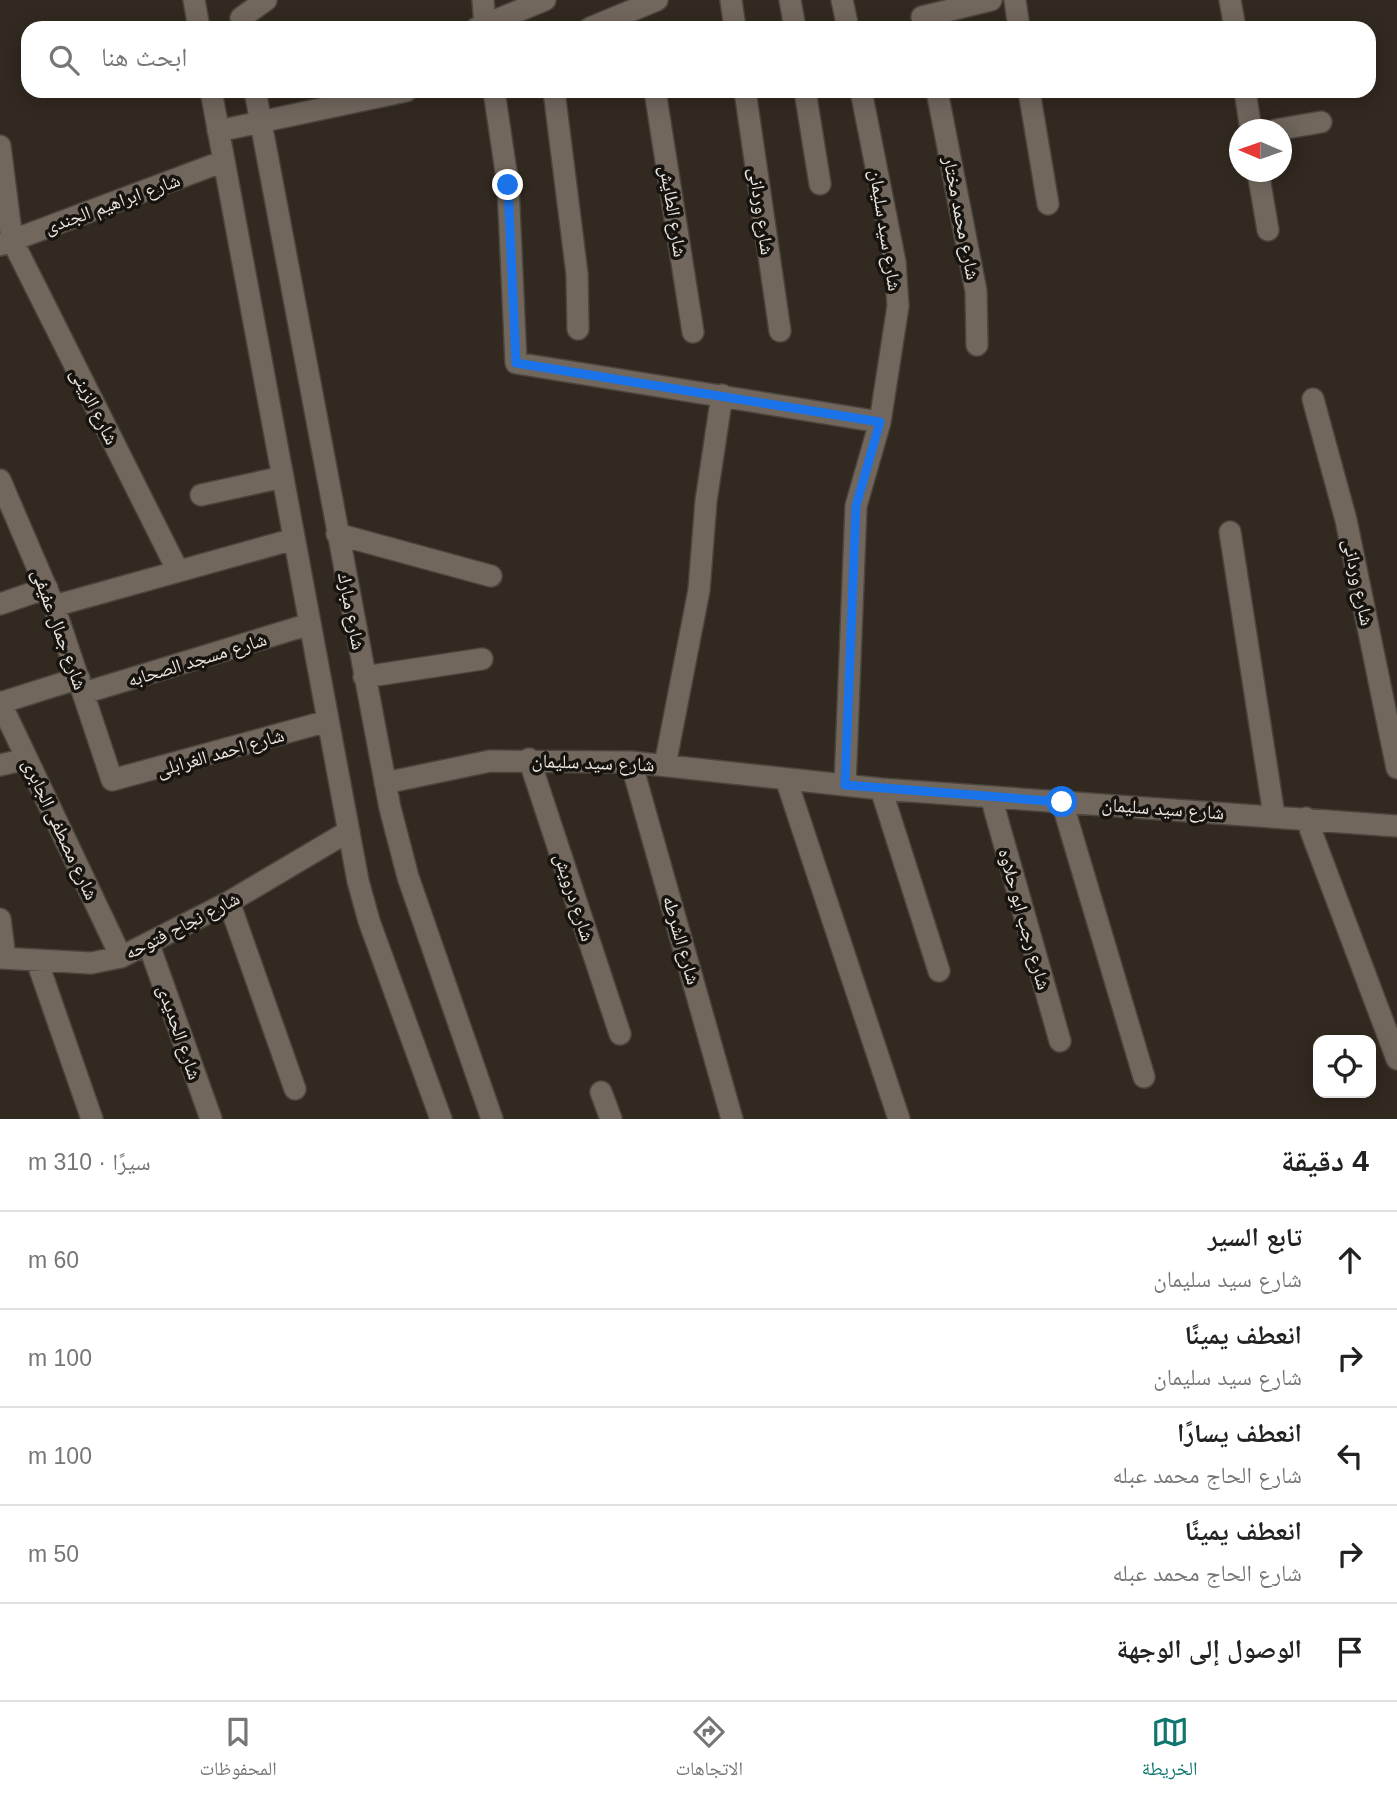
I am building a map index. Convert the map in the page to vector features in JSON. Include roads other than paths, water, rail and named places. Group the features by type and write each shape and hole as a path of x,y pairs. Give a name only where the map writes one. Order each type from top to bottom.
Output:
{"street":[{"path":"194,0 198,21"},
{"path":"241,15 265,0"},
{"path":"481,21 483,0"},
{"path":"495,21 545,0"},
{"path":"731,0 734,21"},
{"path":"790,0 794,21"},
{"path":"842,0 846,21"},
{"path":"921,15 990,0"},
{"path":"1015,0 1018,21"},
{"path":"1230,0 1234,21"},
{"path":"607,21 649,3"},
{"path":"646,21 649,3"},
{"path":"212,98 328,721 369,921 441,1119"},
{"name":"شارع مبارك","path":"256,98 385,783 408,877 492,1119"},
{"path":"218,131 260,121 311,101 340,98"},
{"path":"495,98 510,205 516,363 880,422"},
{"path":"555,98 575,248 578,329"},
{"name":"شارع الطايش","path":"656,98 694,332"},
{"name":"شارع وردانى","path":"746,98 780,331"},
{"path":"806,98 820,184"},
{"name":"شارع سيد سليمان","path":"845,785 856,506 880,422 898,306 895,262 862,98"},
{"name":"شارع محمد مختار","path":"937,98 976,291 977,345"},
{"path":"1030,98 1048,204"},
{"path":"1246,98 1249,119"},
{"path":"1292,127 1321,122"},
{"name":"شارع الزينى","path":"0,146 6,243 178,571"},
{"name":"شارع ابراهيم الجندى","path":"6,243 224,161"},
{"path":"1260,182 1268,230"},
{"path":"665,765 699,590 706,501 722,395"},
{"name":"شارع وردانى","path":"1313,399 1344,511 1397,768"},
{"path":"201,495 283,477"},
{"name":"شارع جمال عفيفى","path":"0,480 50,597 112,780"},
{"path":"1230,532 1275,815"},
{"path":"337,534 491,576"},
{"path":"0,604 50,597 178,571 294,539"},
{"name":"شارع مسجد الصحابه","path":"0,702 82,686 310,624"},
{"path":"364,677 482,659"},
{"name":"شارع مصطفى الجابرى","path":"0,702 121,957"},
{"name":"شارع احمد الغرابلى","path":"112,780 328,721"},
{"path":"0,765 27,759"},
{"name":"شارع سيد سليمان","path":"385,783 490,761 529,759 631,762 881,789 1275,815 1397,826"},
{"name":"شارع درويش","path":"529,759 620,1034"},
{"name":"شارع الشرطه","path":"631,762 732,1119"},
{"path":"786,779 899,1119"},
{"path":"881,789 939,971"},
{"name":"شارع رجب ابو حلاوه","path":"991,797 1060,1041"},
{"path":"1062,802 1144,1077"},
{"path":"1306,818 1397,1059"},
{"name":"شارع نجاح فتوحه","path":"3,958 91,963 121,957 229,902 349,831"},
{"path":"229,902 295,1089"},
{"path":"0,919 3,958"},
{"name":"شارع الحديدى","path":"149,945 211,1119"},
{"path":"37,961 92,1119"},
{"path":"601,1092 611,1119"}]}
